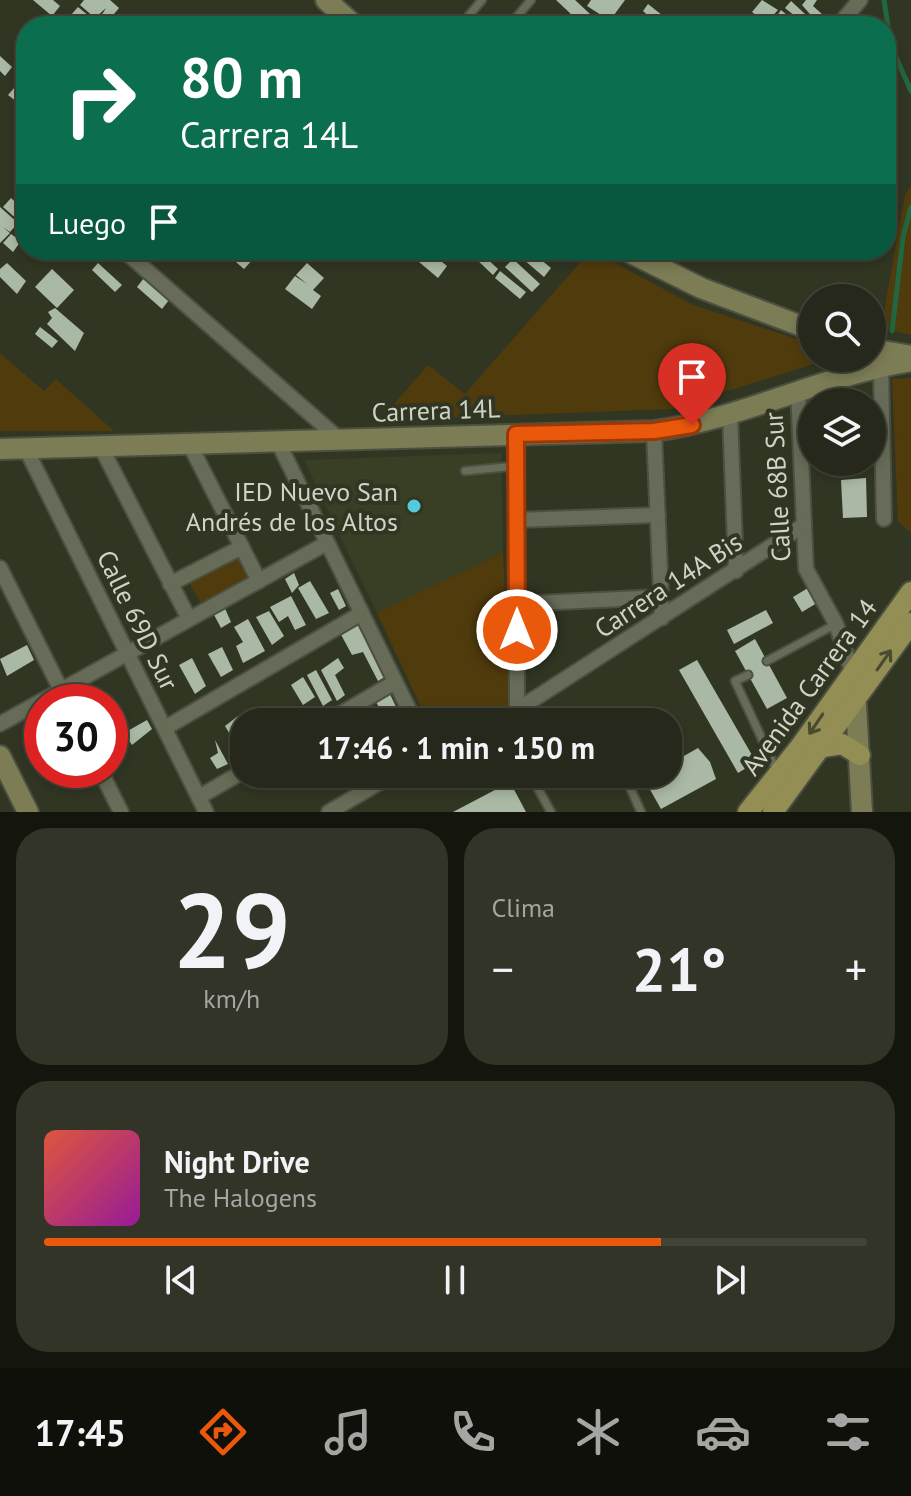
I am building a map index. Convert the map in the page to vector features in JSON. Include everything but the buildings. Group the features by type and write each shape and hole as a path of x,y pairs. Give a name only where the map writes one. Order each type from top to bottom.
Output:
{"main road":[{"name":"Avenida Carrera 14","path":"748,812 779,775 911,592"},
{"name":"Avenida Carrera 14","path":"773,812 911,623"},
{"path":"823,747 842,744 860,755"}],"street":[{"path":"326,0 344,16"},
{"path":"846,16 860,0"},
{"path":"135,260 339,439"},
{"path":"651,260 701,288 798,325"},
{"path":"886,360 911,359"},
{"name":"Carrera 14L","path":"801,388 842,372"},
{"path":"874,372 884,519"},
{"name":"Carrera 14L","path":"0,449 654,431 730,414 798,389"},
{"path":"730,414 736,571"},
{"path":"654,431 662,618"},
{"path":"516,434 517,604 661,597"},
{"path":"278,442 408,708"},
{"path":"190,445 259,581"},
{"path":"101,447 188,617"},
{"name":"Calle 69D Sur","path":"26,449 206,812"},
{"name":"Calle 68B Sur","path":"802,476 806,569 836,624 858,698 862,812"},
{"path":"516,520 658,515"},
{"name":"Carrera 14A Bis","path":"517,604 517,710 804,525"},
{"path":"82,684 188,617 327,543"},
{"path":"170,584 242,547"},
{"path":"0,568 58,684"},
{"path":"165,728 362,613"},
{"path":"351,708 395,682"},
{"path":"0,724 24,714"},
{"path":"0,756 28,812"},
{"path":"199,797 230,779"},
{"path":"109,788 121,812"},
{"path":"329,812 370,788"}],"lane":[{"path":"468,16 482,0"},
{"path":"517,16 531,0"},
{"path":"465,471 516,466"},
{"path":"767,661 836,624"},
{"path":"748,675 735,681 779,775"},
{"path":"538,788 551,812"},
{"path":"630,788 641,812"}],"shaded area":[{"path":"911,186 911,335 886,329 886,300 893,260 896,260 905,195"},
{"path":"582,260 610,260 693,305 798,339 798,369 671,409 380,420 428,365 465,394"},
{"path":"0,353 44,391 56,379 114,431 0,431"},
{"path":"911,378 911,533 898,521 892,379"},
{"name":"IED Nuevo San Andrés de los Altos","path":"501,453 503,552 377,613 304,460"},
{"path":"503,552 511,708 421,708 377,613"},
{"path":"237,555 249,577 201,604 189,582"}],"waterway":[{"path":"884,0 886,16"},
{"path":"896,57 911,91"},
{"path":"892,331 903,237 911,207"}],"place":[{"name":"IED Nuevo San Andrés de los Altos","path":"414,506"}],"route":[{"path":"517,630 516,434 654,431 692,425"}]}
